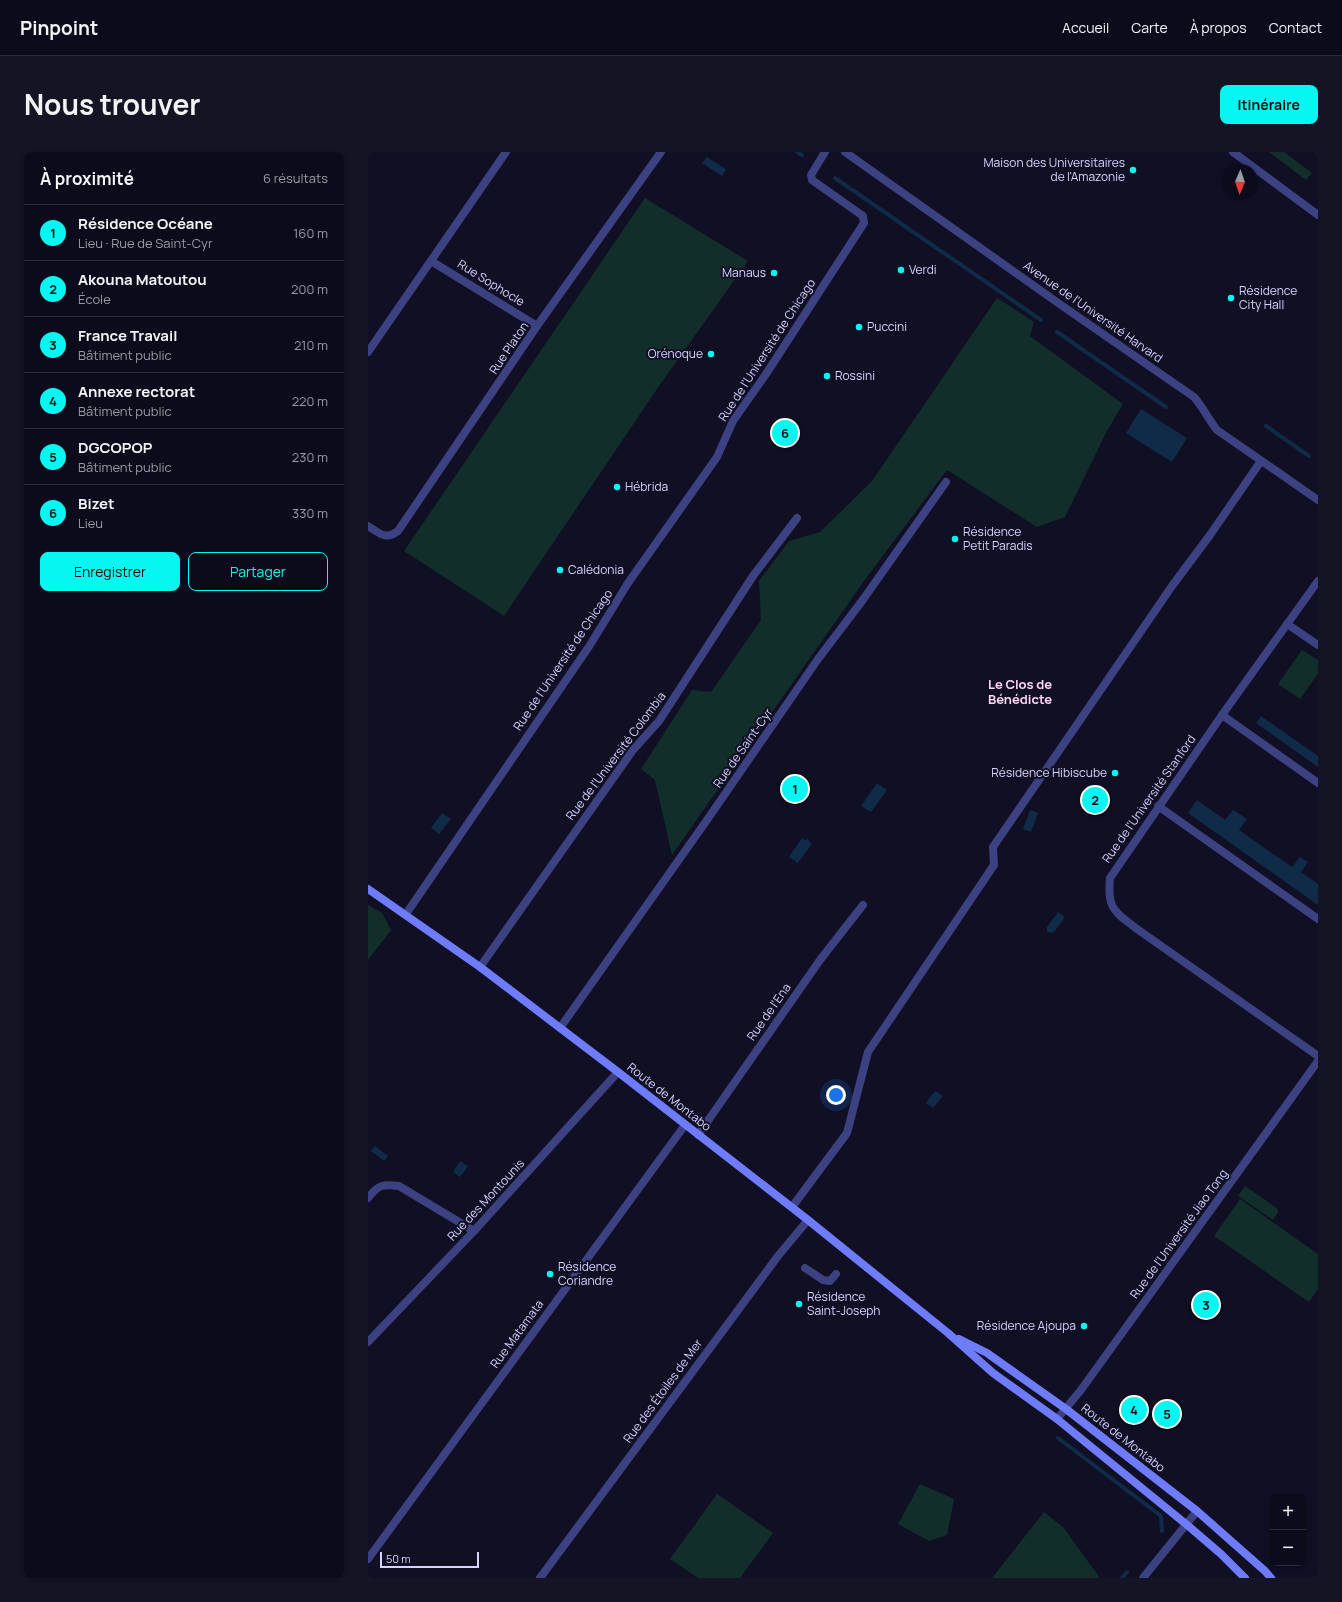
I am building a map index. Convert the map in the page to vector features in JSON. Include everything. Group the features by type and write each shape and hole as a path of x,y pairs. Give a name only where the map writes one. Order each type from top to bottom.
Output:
{"main road":[{"name":"Route de Montabo","path":"368,889 406,914 480,967 792,1207 948,1333 993,1373 1057,1419 1186,1524 1221,1554 1245,1578"},
{"name":"Route de Montabo","path":"948,1333 987,1353 1066,1409 1198,1511 1271,1578"}],"street":[{"path":"368,352 506,152"},
{"name":"Rue Platon","path":"368,526 386,536 393,535 398,531 538,326 660,152"},
{"name":"Rue de l’Université de Chicago","path":"406,914 590,645 628,583 717,457 733,421 766,374 864,223 864,216 812,180 811,175 825,152"},
{"name":"Avenue de l'Université Harvard","path":"845,152 1060,305 1194,397 1202,406 1209,421 1217,430 1318,500"},
{"path":"1233,152 1318,214"},
{"name":"Rue Sophocle","path":"431,261 538,326"},
{"path":"792,1207 847,1133 868,1052 994,865 993,847 1172,586 1210,535 1261,461"},
{"name":"Rue de Saint-Cyr","path":"560,1028 707,820 818,659 862,601 946,482"},
{"name":"Rue de l'Université Colombia","path":"480,967 633,750 659,722 753,576 797,518"},
{"name":"Rue de l'Université Stanford","path":"1318,580 1158,806 1110,878 1108,896 1115,912 1137,929 1318,1056"},
{"path":"1287,624 1318,645"},
{"path":"1222,715 1318,783"},
{"path":"1158,806 1318,919"},
{"name":"Rue de l'Ena","path":"698,1135 820,960 863,905"},
{"name":"Rue de l'Université Jiao Tong","path":"1057,1419 1085,1384 1318,1061"},
{"name":"Rue des Montounis","path":"368,1342 474,1231 618,1072"},
{"name":"Rue Matamata","path":"368,1559 685,1125"},
{"path":"368,1198 375,1189 385,1184 399,1186 474,1231"},
{"name":"Rue des Étoiles de Mer","path":"540,1578 778,1256 808,1220"},
{"path":"805,1268 822,1280 830,1281 836,1274"},
{"path":"1143,1578 1198,1511"}],"green space":[{"path":"1269,152 1284,152 1312,173 1306,180"},
{"path":"645,198 748,261 659,386 504,616 404,551"},
{"path":"997,298 1034,322 1030,336 1123,404 1107,431 1065,517 1037,527 947,470 864,581 672,855 655,780 641,769 692,690 711,692 761,620 759,581 789,541 820,532 872,481"},
{"path":"1302,650 1318,660 1318,674 1300,699 1278,684"},
{"path":"368,905 382,913 391,930 368,960"},
{"path":"1245,1186 1277,1208 1278,1212 1273,1220 1238,1196"},
{"path":"1240,1199 1318,1254 1318,1289 1309,1302 1214,1236"},
{"path":"920,1484 954,1499 947,1535 929,1541 898,1524"},
{"path":"717,1494 773,1533 740,1578 698,1578 670,1559"},
{"path":"1044,1512 1063,1527 1100,1578 992,1578"}],"water":[{"path":"707,157 726,169 722,176 702,163"},
{"path":"1141,409 1187,438 1172,462 1126,433"},
{"path":"1261,716 1318,756 1318,767 1256,723"},
{"path":"877,783 887,790 871,812 861,806"},
{"path":"1197,800 1225,820 1233,810 1247,819 1239,830 1292,867 1300,857 1308,862 1301,872 1318,884 1318,905 1188,813"},
{"path":"1030,810 1038,813 1031,832 1023,829"},
{"path":"442,813 451,819 439,834 431,828"},
{"path":"802,838 805,840 808,838 809,842 812,844 798,863 789,857"},
{"path":"1058,912 1065,917 1054,932 1051,933 1047,931 1047,927"},
{"path":"935,1091 943,1096 933,1108 926,1103"},
{"path":"375,1146 388,1156 384,1161 371,1151"},
{"path":"460,1161 468,1166 460,1177 453,1172"}],"waterway":[{"path":"797,152 802,155"},
{"path":"835,178 1041,320"},
{"path":"1057,332 1166,407"},
{"path":"1266,426 1309,456"},
{"path":"1058,1438 1161,1516 1162,1531"},
{"path":"1122,1578 1127,1572"}],"place":[{"name":"Maison des Universitaires de l'Amazonie","path":"1133,170"},
{"name":"Verdi","path":"901,270"},
{"name":"Manaus","path":"774,273"},
{"name":"Résidence City Hall","path":"1231,298"},
{"name":"Puccini","path":"859,327"},
{"name":"Orénoque","path":"711,354"},
{"name":"Rossini","path":"827,376"},
{"name":"Bizet","path":"785,433"},
{"name":"Hébrida","path":"617,487"},
{"name":"Résidence Petit Paradis","path":"955,539"},
{"name":"Calédonia","path":"560,570"},
{"name":"Résidence Hibiscube","path":"1115,773"},
{"name":"Résidence Océane","path":"795,789"},
{"name":"Akouna Matoutou","path":"1095,800"},
{"name":"Résidence Coriandre","path":"550,1274"},
{"name":"Résidence Saint-Joseph","path":"799,1304"},
{"name":"France Travail","path":"1206,1305"},
{"name":"Résidence Ajoupa","path":"1084,1326"},
{"name":"Annexe rectorat","path":"1134,1410"},
{"name":"DGCOPOP","path":"1167,1414"}],"district":[{"name":"Le Clos de Bénédicte","path":"1020,692"}]}
